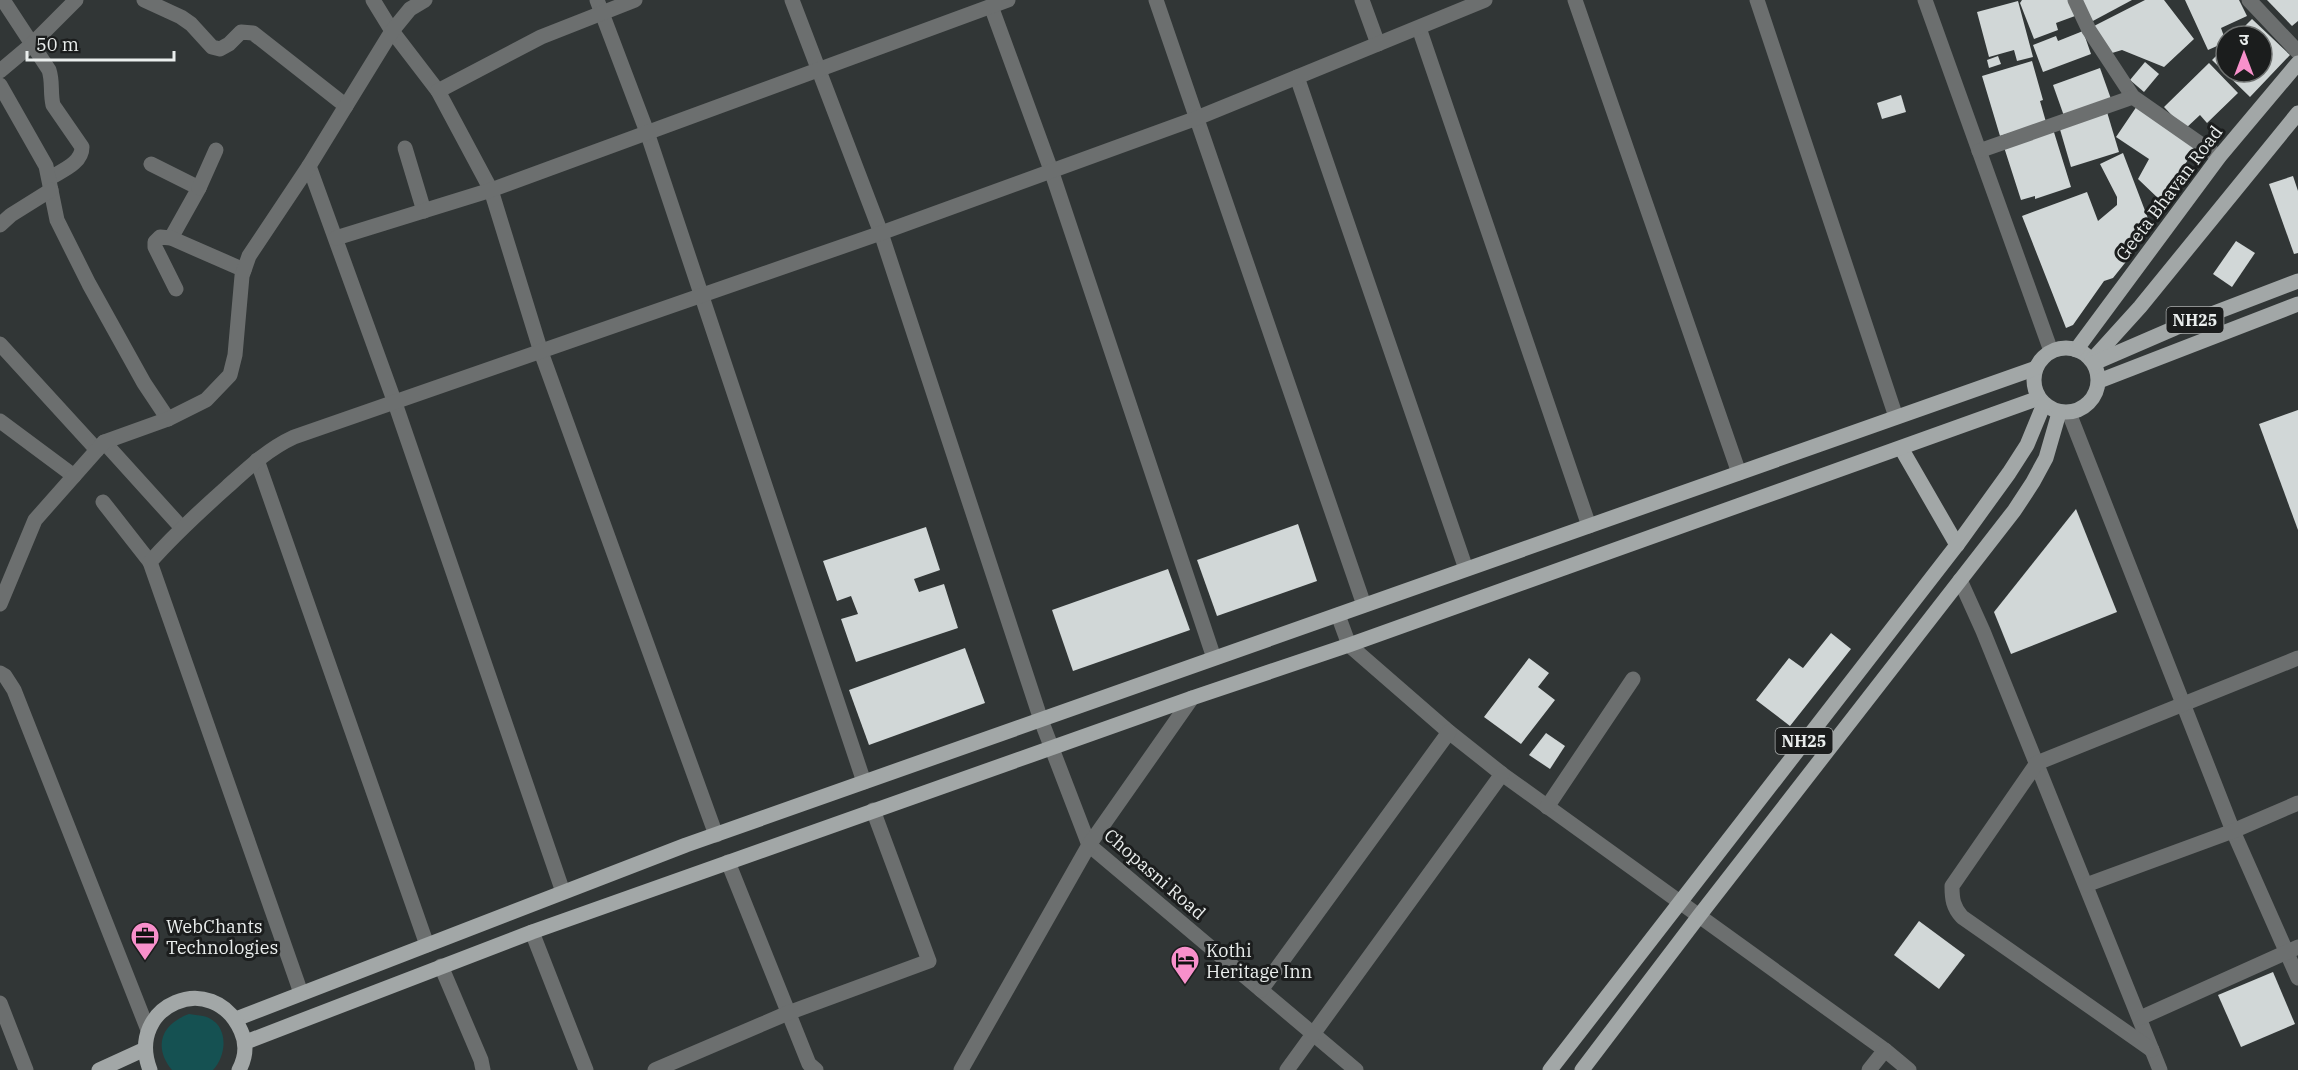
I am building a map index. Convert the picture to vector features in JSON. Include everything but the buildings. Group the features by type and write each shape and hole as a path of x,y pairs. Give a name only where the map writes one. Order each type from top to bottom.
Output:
{"main road":[{"name":"Geeta Bhavan Road","path":"2076,350 2218,157 2298,63"},
{"path":"2093,362 2298,113"},
{"name":"NH25","path":"2093,362 2298,281"},
{"name":"NH25","path":"2099,381 2298,304"},
{"path":"2061,348 2076,350 2089,356 2099,381 2093,399 2078,411 2064,413 2042,401 2033,378 2042,358 2050,351 2061,348"},
{"path":"236,1019 716,835 2036,368"},
{"path":"246,1042 532,932 873,810 1349,645 1901,448 2042,401"},
{"name":"NH25","path":"1550,1070 1956,545 2021,454 2042,401"},
{"name":"NH25","path":"1582,1070 2014,511 2046,458 2064,413"},
{"path":"1901,448 1956,545"},
{"path":"150,1070 145,1049 148,1030 160,1011 175,1002 191,998 208,1000 224,1007 236,1019 246,1042 244,1068"},
{"path":"99,1070 145,1049"}],"street":[{"path":"0,225 51,184 82,153 82,147 53,105 52,80 49,70 3,0"},
{"path":"0,70 31,45 76,0"},
{"path":"144,0 181,17 191,24 212,47 220,49 241,32 253,33 346,106"},
{"path":"373,0 392,31 438,91 491,190 541,352 716,835"},
{"path":"0,604 35,520 100,446 168,419 206,400 230,375 235,355 242,276 249,256 309,166 392,31 410,9 425,0"},
{"path":"438,91 599,6 635,0"},
{"name":"Chopasni Road","path":"792,0 880,233 1041,720 1089,845 1356,1070"},
{"path":"336,238 491,190 1008,0"},
{"path":"1156,0 1364,605"},
{"path":"1362,0 1378,44"},
{"path":"150,562 182,527 258,460 277,445 294,437 880,233 1197,118 1485,0"},
{"path":"1575,0 1739,473"},
{"path":"1757,0 1896,417"},
{"path":"1925,0 2050,351"},
{"path":"2075,0 2089,30 2133,97 2218,157"},
{"path":"2249,0 2298,52"},
{"path":"599,6 647,132 864,782"},
{"path":"991,6 1052,170 1214,658"},
{"path":"1419,28 1589,526"},
{"path":"1297,77 1466,569"},
{"path":"0,85 46,166 57,220 144,383 168,419"},
{"path":"1979,151 2133,97"},
{"path":"2278,136 2298,129"},
{"path":"405,148 424,210"},
{"path":"171,238 199,188 216,150"},
{"path":"151,164 199,188"},
{"path":"309,166 395,403 563,892"},
{"path":"176,289 155,247 155,242 160,237 171,238 244,270"},
{"path":"0,344 182,527"},
{"path":"2064,413 2233,831 2293,950 2298,978"},
{"path":"0,422 74,476"},
{"path":"258,460 427,945"},
{"path":"103,502 150,562 301,993"},
{"path":"1960,580 2037,763 2160,1070"},
{"path":"1338,615 1349,645 1449,732 1502,774 1885,1050 1909,1070"},
{"path":"2152,1050 1972,924 1955,909 1952,886 2037,763 2298,658"},
{"path":"0,673 6,676 14,690 148,1030"},
{"path":"1547,807 1633,679"},
{"path":"961,1070 1089,845 1192,698"},
{"path":"1261,990 1449,732"},
{"path":"1287,1070 1502,774"},
{"path":"2086,885 2233,831 2298,803"},
{"path":"655,1070 788,1013 928,961 873,810"},
{"path":"728,862 809,1064 816,1070"},
{"path":"532,932 586,1070"},
{"path":"2139,1018 2293,950"},
{"path":"441,966 481,1060 483,1070"},
{"path":"0,1003 26,1070"},
{"path":"1869,1070 1885,1050"}],"shaded area":[{"path":"189,1014 212,1019 222,1032 221,1056 213,1070 172,1070 166,1061 162,1045 166,1030 179,1018"}],"place":[{"name":"WebChants Technologies","path":"145,962"},
{"name":"Kothi Heritage Inn","path":"1185,986"}]}
